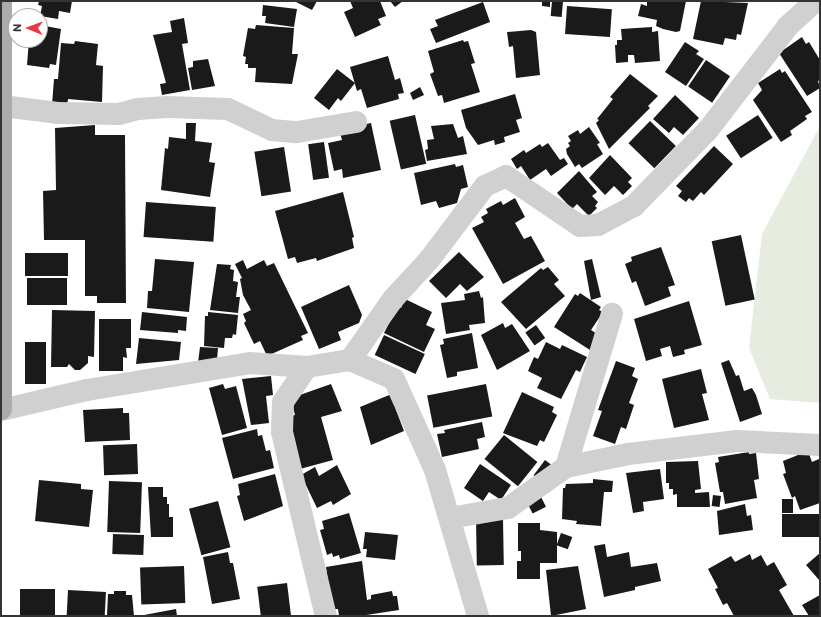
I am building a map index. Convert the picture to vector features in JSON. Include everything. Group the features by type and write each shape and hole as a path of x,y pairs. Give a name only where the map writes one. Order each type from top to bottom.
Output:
{"main road":[{"path":"1,1 1,410"}],"street":[{"path":"350,360 393,299 429,260 485,186 506,176 580,226 598,225 634,206 708,130 788,26 816,1"},
{"path":"2,106 58,113 112,114 138,109 167,107 228,109 272,130 291,131 356,122"},
{"path":"566,467 612,314"},
{"path":"1,410 87,390 250,363 306,367 350,360 394,379 435,470 478,616"},
{"path":"306,367 283,402 282,432 326,616"},
{"path":"450,518 508,508 566,467 628,454 737,441 820,445"}],"shaded area":[{"path":"820,126 820,403 770,399 749,348 762,234"}],"building":[{"path":"39,1 72,1 70,13 59,11 58,19 48,17 48,8 42,8 42,6 38,5"},
{"path":"294,1 317,1 312,10"},
{"path":"350,1 380,1 386,16 378,19 381,25 355,37 344,12 353,8"},
{"path":"390,1 403,1 395,7"},
{"path":"542,1 550,1 550,7 542,6"},
{"path":"552,1 563,2 562,17 551,16"},
{"path":"647,1 686,1 680,31 676,32 663,29 656,26 657,20 638,16 641,4 647,6"},
{"path":"701,1 748,3 741,35 737,34 736,40 725,38 723,45 693,39"},
{"path":"483,2 490,22 436,43 430,29 438,26 435,20"},
{"path":"263,5 297,9 294,27 265,23 266,16 262,16"},
{"path":"567,6 612,9 610,37 565,34"},
{"path":"184,18 188,43 182,44 190,90 162,95 160,84 166,83 153,35 172,32 170,21"},
{"path":"256,25 294,28 292,54 298,54 292,84 255,82 256,68 248,68 248,64 245,64 246,57 243,56 248,28 255,29"},
{"path":"48,27 61,29 56,65 50,64 49,68 27,65 28,48 48,48"},
{"path":"652,27 652,32 658,31 660,61 635,63 634,55 628,55 628,62 616,63 615,45 617,45 617,40 622,40 621,29"},
{"path":"531,30 536,32 540,75 516,78 513,46 509,47 507,32"},
{"path":"802,37 806,44 809,42 820,60 820,80 818,81 820,88 807,96 779,53"},
{"path":"463,40 464,42 468,41 475,63 471,64 480,92 444,103 442,95 438,96 430,74 434,72 428,51"},
{"path":"75,41 98,44 96,65 103,66 102,102 68,99 67,106 52,105 54,79 58,79 61,43 74,44"},
{"path":"685,42 699,51 696,54 704,59 686,86 665,72"},
{"path":"388,56 395,80 400,78 404,93 398,94 399,99 367,108 361,89 357,91 350,67"},
{"path":"208,59 215,86 192,90 188,68 193,67 193,61"},
{"path":"706,60 730,76 712,103 688,87"},
{"path":"337,69 355,83 341,101 338,98 329,110 314,98"},
{"path":"780,69 782,73 785,71 812,112 805,116 807,119 790,131 792,135 781,142 753,100 762,90 758,83"},
{"path":"630,74 658,96 648,106 650,108 609,149 596,123 599,120 597,119 613,99 610,97"},
{"path":"420,87 424,95 413,100 410,93"},
{"path":"515,94 522,118 516,120 520,132 504,137 505,142 495,145 494,140 478,145 466,128 461,110"},
{"path":"675,95 699,118 683,135 674,127 669,133 653,119"},
{"path":"415,115 426,164 401,170 390,121"},
{"path":"758,115 773,138 741,158 726,136"},
{"path":"650,121 676,146 654,168 628,143"},
{"path":"186,123 196,123 195,141 212,143 209,162 215,163 210,197 161,190 165,148 168,149 169,137 186,139"},
{"path":"371,123 381,170 343,178 342,169 334,171 328,143 342,140 340,133 347,128"},
{"path":"453,124 458,138 463,136 467,154 427,161 425,150 428,149 427,140 434,139 431,126"},
{"path":"95,125 95,135 125,135 126,303 97,303 97,296 85,296 85,240 44,240 43,191 56,190 55,128"},
{"path":"589,127 600,143 597,144 603,154 582,168 579,164 575,167 567,154 566,149 570,146 568,143 571,141 568,136 578,130 580,134"},
{"path":"324,142 329,178 313,180 308,144"},
{"path":"548,143 560,160 564,158 568,164 551,176 546,169 530,180 521,166 517,169 511,159 524,150 526,153 540,144 542,147"},
{"path":"714,146 733,164 704,195 701,192 693,201 689,198 686,202 678,196 682,191 676,186"},
{"path":"284,147 291,191 261,196 254,152"},
{"path":"610,155 632,178 628,182 632,186 623,195 614,186 605,195 589,178"},
{"path":"455,164 456,167 463,165 468,187 461,189 457,203 439,208 436,201 421,205 414,173"},
{"path":"579,171 597,192 592,196 598,202 595,206 597,208 589,216 577,204 572,209 557,193"},
{"path":"343,192 354,237 352,238 354,248 317,261 316,258 297,263 295,257 288,259 275,211"},
{"path":"515,198 525,217 515,223 524,239 531,236 545,261 503,284 472,228 484,222 481,217 488,213 486,209 501,201 503,205"},
{"path":"146,202 216,207 213,242 144,237"},
{"path":"741,235 755,300 725,306 712,241"},
{"path":"661,247 675,285 668,287 671,296 645,306 636,281 632,283 625,264 632,261 631,257"},
{"path":"459,252 484,277 467,291 460,284 446,298 429,281"},
{"path":"25,253 68,253 68,276 25,276"},
{"path":"155,259 194,262 189,312 147,308 148,291 152,291"},
{"path":"592,259 601,297 591,300 584,261"},
{"path":"243,260 247,269 264,260 267,266 274,263 308,333 301,336 303,340 267,356 260,341 254,344 244,323 246,321 243,314 251,310 243,295 240,279 242,278 235,264"},
{"path":"217,264 231,265 230,269 234,270 233,281 238,282 236,297 240,297 238,313 210,310"},
{"path":"548,267 559,280 554,284 565,296 526,329 501,302 541,268 543,270"},
{"path":"27,278 67,278 67,305 27,305"},
{"path":"349,285 362,315 359,323 338,332 341,340 319,349 301,307"},
{"path":"479,291 481,298 483,297 485,323 469,325 470,330 446,334 441,303 465,300 464,294"},
{"path":"580,293 601,307 599,310 603,312 591,330 599,335 590,350 554,327 575,294 578,296"},
{"path":"405,299 432,312 426,325 435,329 424,352 384,333 398,306 401,308"},
{"path":"689,301 702,345 684,350 685,354 673,357 670,346 660,349 662,356 646,361 634,319"},
{"path":"52,310 95,311 94,357 88,356 88,363 80,370 75,370 69,364 67,367 51,367"},
{"path":"142,312 187,317 186,331 178,330 178,333 140,330"},
{"path":"208,312 238,315 236,335 233,334 232,338 225,338 224,348 204,346 205,316 208,316"},
{"path":"99,319 131,319 131,348 126,348 127,358 123,357 123,371 99,371"},
{"path":"503,323 505,328 512,324 530,351 497,370 481,335"},
{"path":"536,325 545,338 535,346 525,332"},
{"path":"472,333 478,368 457,372 457,376 447,378 440,345 444,344 443,339"},
{"path":"384,335 425,354 415,374 375,355"},
{"path":"139,338 181,342 179,360 136,364"},
{"path":"25,342 46,342 46,384 25,384"},
{"path":"546,342 560,349 562,345 587,357 580,372 576,370 561,399 537,388 542,378 528,371 534,357 538,359"},
{"path":"200,347 218,348 217,360 198,363"},
{"path":"729,360 736,376 739,375 744,391 752,388 756,395 762,414 740,422 721,363"},
{"path":"616,361 635,368 632,376 638,379 629,403 634,405 626,429 621,427 615,444 593,436 602,411 598,410"},
{"path":"701,369 707,393 702,394 709,420 674,428 662,379"},
{"path":"271,376 273,395 266,396 269,423 251,425 242,379"},
{"path":"223,384 225,389 236,386 247,428 222,435 209,388"},
{"path":"331,384 342,411 321,417 333,460 300,469 285,418 295,415 292,403 297,396"},
{"path":"486,384 492,416 433,428 427,395"},
{"path":"522,392 554,407 552,412 557,415 544,442 540,440 537,446 503,433"},
{"path":"394,393 396,410 404,431 371,445 360,407"},
{"path":"123,408 123,413 129,413 130,440 85,442 83,410"},
{"path":"482,422 485,437 477,439 479,449 442,457 437,434 445,433 444,430"},
{"path":"257,429 258,436 262,435 266,451 270,450 274,468 233,479 222,438"},
{"path":"504,435 537,462 518,486 484,459"},
{"path":"137,444 138,474 104,475 103,445"},
{"path":"808,451 812,462 819,459 820,462 820,503 800,510 795,496 792,498 783,474 786,473 783,461"},
{"path":"749,452 749,454 756,453 759,479 754,480 757,498 725,504 723,492 720,492 715,463 719,462 718,457"},
{"path":"545,460 553,466 542,481 534,475"},
{"path":"698,461 701,489 695,490 695,493 709,492 710,507 677,507 677,494 673,495 673,489 669,489 669,483 666,483 666,462"},
{"path":"480,464 511,485 501,500 489,492 483,501 464,488"},
{"path":"337,465 351,494 333,505 331,501 317,508 301,475 315,467 319,476"},
{"path":"660,469 664,499 643,502 644,511 633,513 626,473"},
{"path":"275,474 283,506 244,521 237,496 240,495 238,484"},
{"path":"593,479 613,481 612,492 604,492 601,526 576,524 577,521 562,519 563,488 565,488 566,484 593,483"},
{"path":"39,480 81,484 81,489 93,490 89,527 35,521"},
{"path":"109,481 142,482 140,533 107,532"},
{"path":"148,487 163,487 163,497 167,497 167,504 169,504 169,517 173,517 173,537 151,537"},
{"path":"713,495 721,496 720,507 712,506"},
{"path":"541,497 546,507 533,514 528,504"},
{"path":"782,499 793,499 793,513 782,513"},
{"path":"218,501 230,547 201,555 189,509"},
{"path":"745,504 747,516 751,515 753,530 719,535 717,511"},
{"path":"349,513 361,553 340,559 339,555 333,557 332,553 327,555 320,530 324,529 322,521"},
{"path":"782,514 820,514 820,537 782,537"},
{"path":"476,519 503,519 504,565 477,565"},
{"path":"518,523 540,523 540,530 557,532 557,563 540,563 540,579 517,579 517,561 521,561 521,551 518,551"},
{"path":"365,532 398,535 395,560 366,557 367,549 363,549"},
{"path":"561,533 572,537 568,549 557,545"},
{"path":"113,534 144,535 143,555 112,554"},
{"path":"605,544 607,557 629,552 631,567 657,563 661,581 635,587 635,590 604,597 594,546"},
{"path":"228,552 230,563 233,563 240,599 212,604 203,557"},
{"path":"820,553 820,581 806,565"},
{"path":"750,554 752,560 761,555 767,566 774,562 787,585 779,590 794,616 734,616 727,603 723,605 715,589 718,588 708,569 731,556 735,562"},
{"path":"362,561 367,600 371,599 371,595 392,591 393,596 397,596 399,610 360,616 339,616 338,609 332,609 326,567"},
{"path":"184,566 185,603 141,605 140,568"},
{"path":"578,566 586,609 551,616 546,570"},
{"path":"287,583 291,616 261,616 257,587"},
{"path":"20,589 55,589 55,616 20,616"},
{"path":"68,590 106,592 105,616 67,616"},
{"path":"114,591 126,591 126,595 132,595 134,616 107,616 108,594 114,594"},
{"path":"820,595 820,616 809,616 802,605"},
{"path":"176,609 177,616 144,616 144,615"}]}
